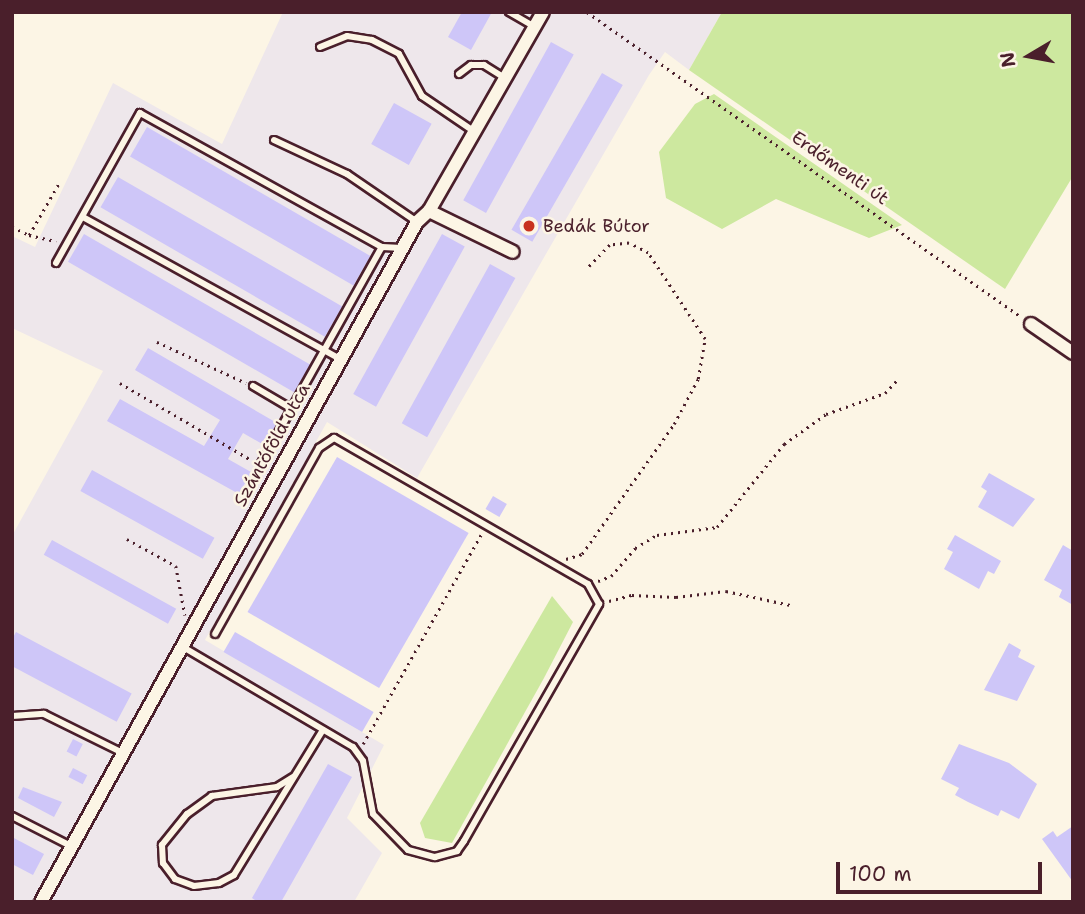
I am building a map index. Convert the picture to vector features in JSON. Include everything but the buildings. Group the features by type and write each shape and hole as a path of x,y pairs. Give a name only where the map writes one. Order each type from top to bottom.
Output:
{"street":[{"name":"Szántóföld utca","path":"41,902 121,752 416,222 429,211 543,12"},
{"path":"429,211 513,252"},
{"path":"1031,324 1073,353"}],"lane":[{"path":"509,12 535,27"},
{"path":"320,47 347,36 372,40 399,54 422,96 475,132"},
{"path":"459,74 471,65 484,65 507,79"},
{"path":"56,264 140,113 382,247 402,248"},
{"path":"274,140 347,174 416,222"},
{"path":"83,217 340,359"},
{"path":"260,465 382,247"},
{"path":"253,386 292,409"},
{"path":"181,646 353,747 363,761 373,814 408,850 435,857 457,851 599,604 588,584 334,438 319,448 215,634"},
{"path":"12,716 44,714 121,752"},
{"path":"293,777 277,787 212,796 187,814 162,845 163,863 175,879 194,886 219,883 234,876 323,730"},
{"path":"12,816 71,846"}],"path":[{"name":"Erdőmenti út","path":"587,12 1031,324"},
{"path":"29,235 59,183"},
{"path":"12,227 50,242 70,239"},
{"path":"552,564 582,554 674,424 698,379 705,339 648,253 629,243 610,245 587,269"},
{"path":"157,342 253,386"},
{"path":"588,584 611,576 635,548 657,535 718,527 784,444 826,414 885,393 898,379"},
{"path":"120,383 260,465"},
{"path":"353,747 366,743 486,527"},
{"path":"127,539 176,566 181,606 191,627"},
{"path":"599,604 632,595 676,597 726,591 790,605"}],"shaded area":[{"path":"283,12 722,12 689,70 665,52 649,75 417,478 327,422 205,640 384,745 347,818 382,853 354,902 12,902 12,536 103,371 12,328 12,236 35,247 113,83 222,144"}],"green space":[{"path":"722,12 1073,12 1073,176 1005,289 689,70"},
{"path":"714,94 902,225 869,238 776,199 722,229 666,198 659,152 695,104"},
{"path":"552,596 573,622 544,678 452,843 425,838 420,823"}],"place":[{"name":"Bedák Bútor","path":"529,226"}]}
